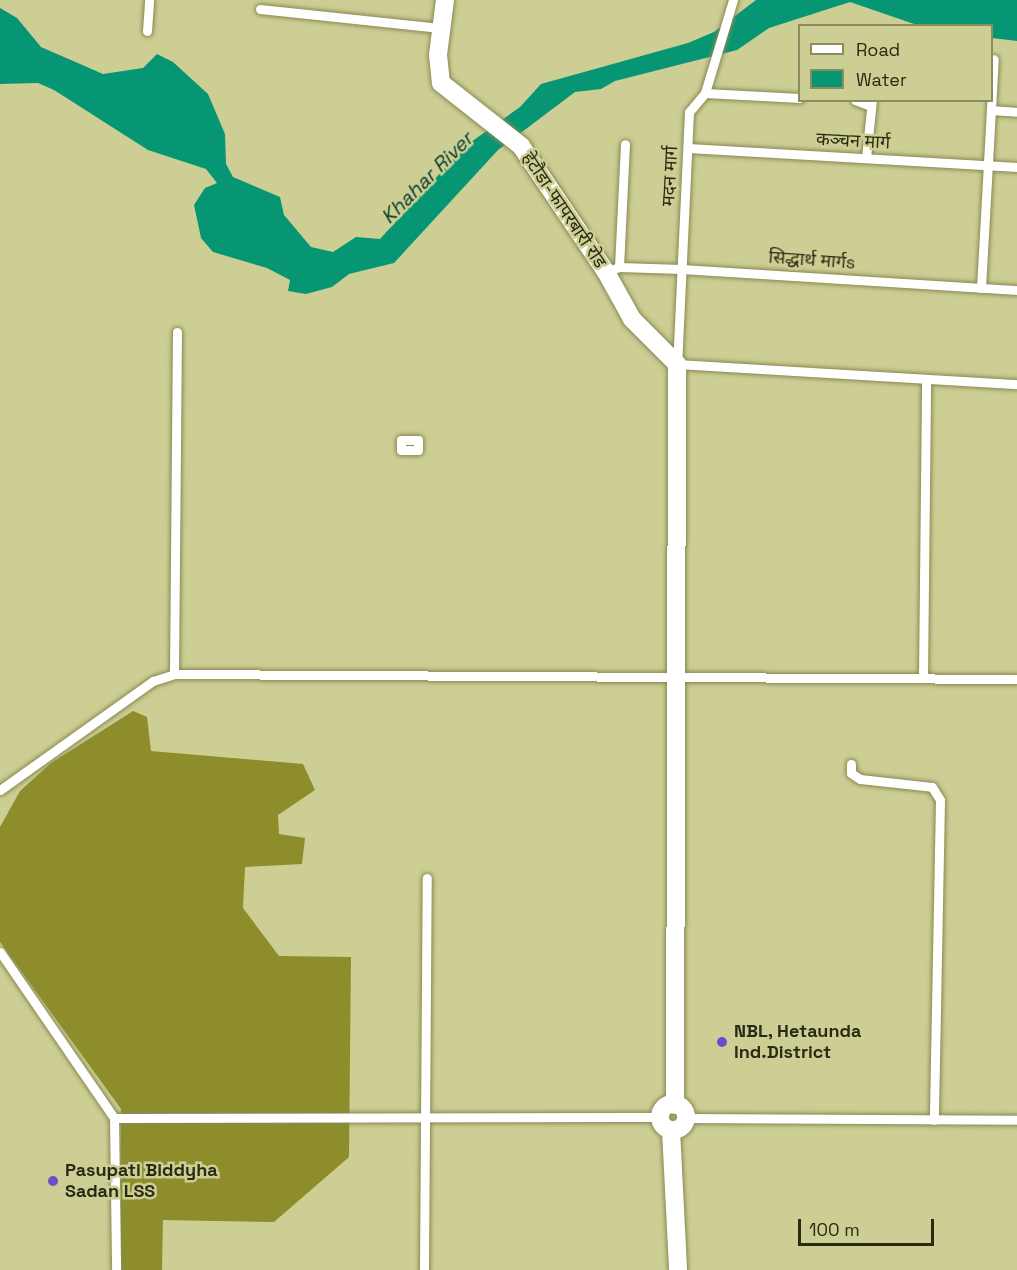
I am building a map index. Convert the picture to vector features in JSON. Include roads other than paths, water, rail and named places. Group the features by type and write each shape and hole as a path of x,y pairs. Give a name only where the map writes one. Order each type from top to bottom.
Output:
{"highway":[{"name":"हेटौडा-फापरबारी रोड","path":"445,0 440,28 441,83 521,146 613,270 632,319 677,364"},
{"path":"677,364 676,677 680,1111 663,1109 678,1270"}],"street":[{"path":"147,31 149,0"},
{"name":"मदन मार्ग","path":"677,364 689,112 705,93 733,0"},
{"path":"260,9 440,28"},
{"path":"993,76 994,59"},
{"path":"705,93 798,98"},
{"path":"981,288 991,102"},
{"path":"866,158 872,104"},
{"path":"991,110 1017,111"},
{"path":"613,270 625,144"},
{"name":"कञ्चन मार्ग","path":"688,148 1017,166"},
{"name":"सिद्धार्थ मार्गs","path":"613,270 682,269 1017,290"},
{"path":"174,674 177,332"},
{"path":"677,364 1017,384"},
{"path":"923,678 926,379"},
{"path":"0,790 153,681 174,674 1017,679"},
{"path":"851,764 851,773 860,779 932,787 940,800 934,1120"},
{"path":"424,1270 428,878"},
{"path":"0,952 114,1118 116,1270"},
{"path":"680,1111 934,1120 1017,1120"},
{"path":"114,1118 425,1117 666,1124"}],"water":[{"path":"756,0 1017,0 1017,41 993,38 993,24 914,24 850,2 769,28 737,50 615,81 601,89 575,92 498,150 394,263 349,274 332,287 306,294 288,291 290,280 267,268 213,252 201,238 194,205 205,188 217,183 206,169 148,150 54,90 38,83 0,84 0,8 17,18 41,47 103,74 143,68 157,54 173,62 208,94 225,134 226,164 233,177 280,197 284,215 311,247 333,252 356,237 380,239 464,147 520,107 541,84 688,43 714,32"}],"place":[{"name":"NBL, Hetaunda Ind.District","path":"722,1042"},
{"name":"Pasupati Biddyha Sadan LSS","path":"53,1181"}],"water label":[{"name":"Khahar River","path":"427,178"}]}
